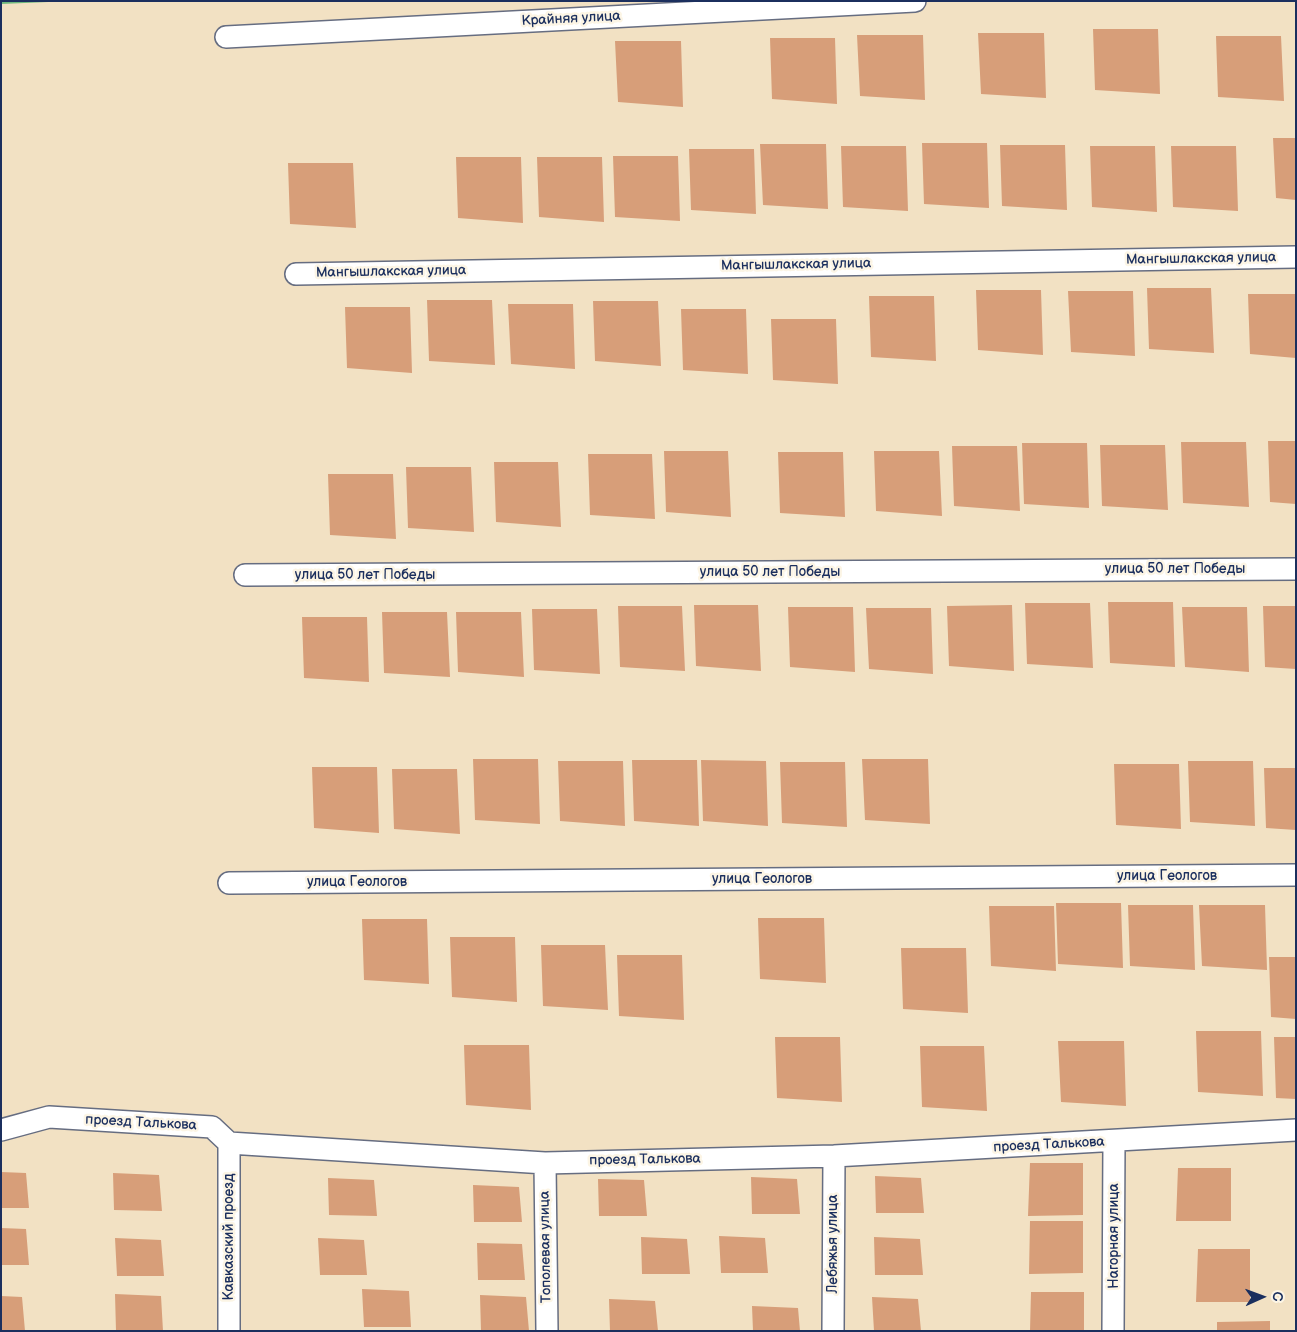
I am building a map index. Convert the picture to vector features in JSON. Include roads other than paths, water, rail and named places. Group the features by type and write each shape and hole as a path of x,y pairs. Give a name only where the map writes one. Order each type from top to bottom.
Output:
{"street":[{"name":"Крайняя улица","path":"226,38 915,1"},
{"name":"Мангышлакская улица","path":"296,274 1296,257"},
{"name":"улица 50 лет Победы","path":"245,575 1296,568"},
{"name":"улица Геологов","path":"229,883 1296,875"},
{"name":"проезд Талькова","path":"1,1130 49,1117 212,1127 229,1142 545,1163 834,1156 1296,1130"},
{"name":"Нагорная улица","path":"1113,1331 1114,1141"},
{"name":"Кавказский проезд","path":"229,1142 229,1331"},
{"name":"Лебяжья улица","path":"833,1331 834,1156"},
{"name":"Тополевая улица","path":"545,1163 547,1331"}]}
